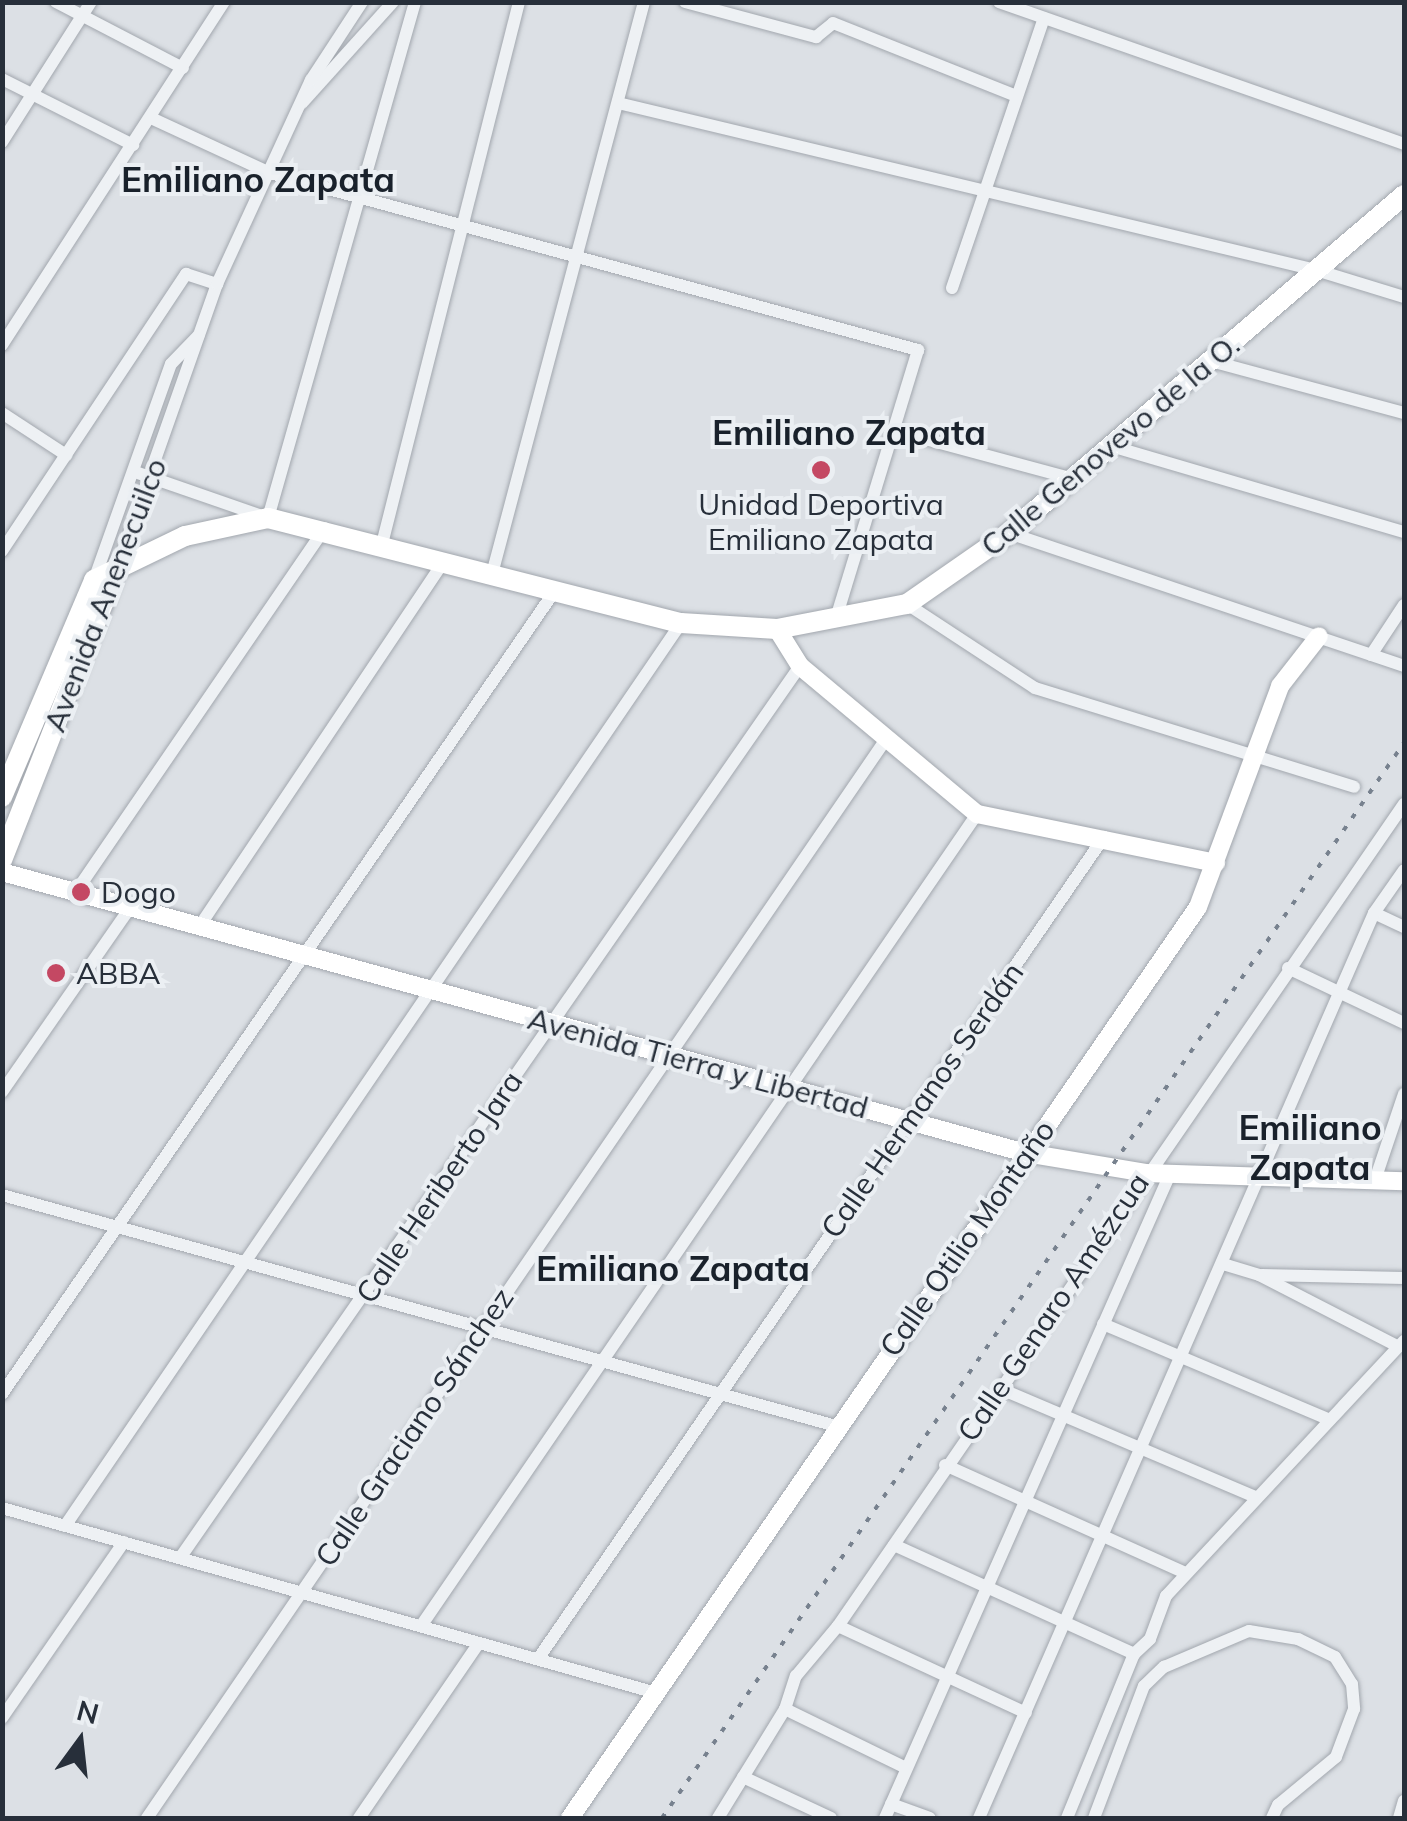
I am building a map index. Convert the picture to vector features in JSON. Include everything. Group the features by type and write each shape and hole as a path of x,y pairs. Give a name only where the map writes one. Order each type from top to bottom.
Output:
{"main road":[{"name":"Calle Genovevo de la O.","path":"94,580 118,565 185,536 268,518 326,528 681,624 776,628 835,621 907,604 1009,533 1404,195"},
{"name":"Avenida Anenecuilco","path":"2,860 118,565"},
{"name":"Avenida Anenecuilco","path":"2,797 94,580"}],"street":[{"path":"56,2 183,68"},
{"path":"2,142 91,2"},
{"path":"2,345 224,2"},
{"name":"Avenida Anenecuilco","path":"118,565 152,478 217,284 300,104 362,2"},
{"path":"268,518 416,2"},
{"path":"382,544 519,2"},
{"path":"492,574 644,2"},
{"path":"686,2 816,37 833,23 1016,96"},
{"path":"999,2 1404,144"},
{"path":"389,8 410,24"},
{"name":"Avenida Anenecuilco","path":"300,104 389,8"},
{"path":"952,288 1044,18"},
{"path":"2,79 133,145"},
{"path":"618,103 1316,270 1404,297"},
{"path":"151,118 270,173 918,350 835,621"},
{"path":"2,551 186,274 217,284"},
{"name":"Avenida Anenecuilco","path":"94,580 171,364 204,330"},
{"path":"1211,361 1404,413"},
{"path":"2,413 66,455"},
{"path":"892,430 1073,479"},
{"path":"1112,446 1404,532"},
{"name":"Calle Genovevo de la O.","path":"135,472 268,518"},
{"path":"75,893 326,528"},
{"path":"1009,533 1404,666"},
{"path":"198,927 444,561"},
{"path":"2,1394 554,592"},
{"path":"907,604 1035,688 1354,787"},
{"path":"1371,655 1404,604"},
{"path":"66,1526 681,624"},
{"path":"776,628 800,666 977,814 1216,863"},
{"name":"Calle Otilio Montaño","path":"570,1818 836,1426 1198,907 1280,686 1318,636"},
{"name":"Calle Heriberto Jara","path":"180,1558 800,666"},
{"name":"Calle Graciano Sánchez","path":"148,1818 886,740"},
{"name":"Calle Genaro Amézcua","path":"718,1818 785,1709 796,1676 838,1626 1145,1173 1404,804"},
{"path":"421,1626 977,814"},
{"name":"Calle Hermanos Serdán","path":"538,1660 1104,837"},
{"path":"980,1818 1374,913 1404,870"},
{"name":"Avenida Tierra y Libertad","path":"2,872 1026,1152 1145,1173 1404,1181"},
{"path":"2,1092 130,908"},
{"path":"1374,913 1404,927"},
{"path":"1288,968 1404,1023"},
{"path":"1375,1180 1404,1094"},
{"path":"885,1818 1170,1174"},
{"path":"2,1195 836,1426"},
{"path":"1067,1818 1134,1654 1150,1638 1166,1596 1402,1344 1259,1275 1222,1264"},
{"path":"1259,1275 1404,1278"},
{"path":"1103,1324 1330,1420"},
{"path":"1001,1389 1256,1497"},
{"path":"945,1465 1186,1573"},
{"path":"2,1508 656,1693"},
{"path":"2,1718 124,1542"},
{"path":"894,1545 1134,1654"},
{"path":"838,1626 1026,1713"},
{"path":"1094,1818 1144,1686 1164,1667 1249,1632 1298,1639 1335,1657 1352,1684 1354,1709 1336,1756 1278,1805 1272,1818"},
{"path":"360,1818 479,1643"},
{"path":"785,1709 906,1768"},
{"path":"744,1777 831,1818"},
{"path":"1399,1818 1404,1801"},
{"path":"891,1804 930,1818"}],"railway":[{"path":"662,1818 1404,743"}],"place":[{"name":"Unidad Deportiva Emiliano Zapata","path":"821,470"},
{"name":"Dogo","path":"81,892"},
{"name":"ABBA","path":"56,973"}],"district":[{"name":"Emiliano Zapata","path":"258,179"},
{"name":"Emiliano Zapata","path":"849,432"},
{"name":"Emiliano Zapata","path":"1310,1147"},
{"name":"Emiliano Zapata","path":"673,1268"}]}
